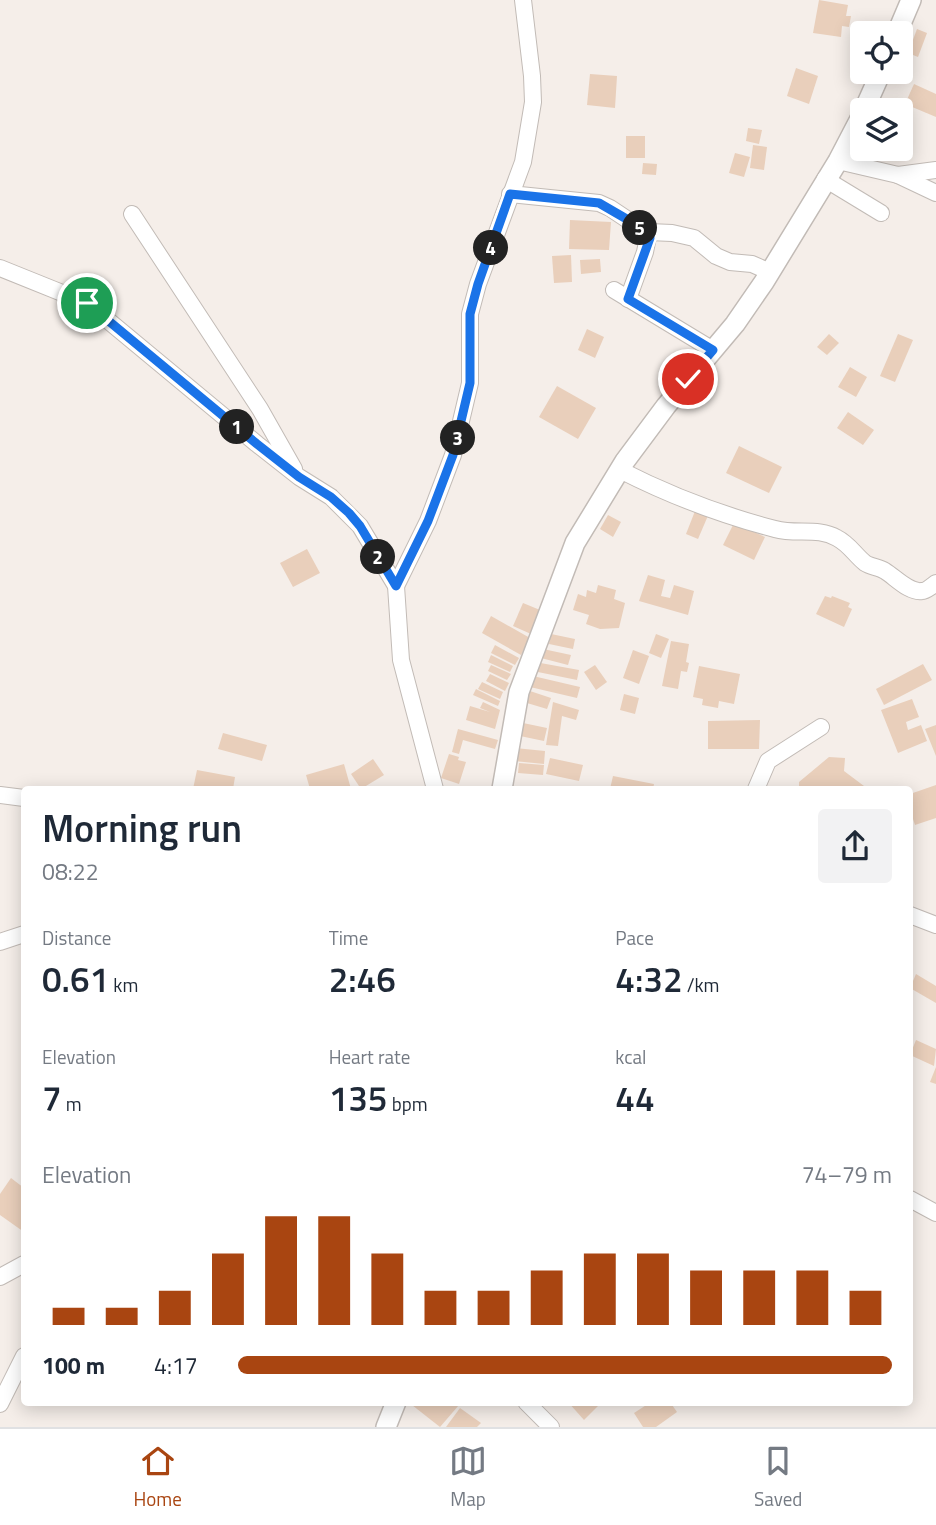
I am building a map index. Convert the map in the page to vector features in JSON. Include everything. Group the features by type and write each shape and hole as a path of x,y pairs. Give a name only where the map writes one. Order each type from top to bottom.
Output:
{"street":[{"path":"396,586 428,521 453,455 470,383 470,314 478,284 523,162 533,102 533,76 523,0"},
{"path":"902,21 911,0"},
{"path":"502,786 513,715 526,669 575,543 620,470 666,406 735,324 770,272 850,137"},
{"path":"838,161 898,175 936,193"},
{"path":"898,175 936,170"},
{"path":"825,179 881,213"},
{"path":"510,194 599,203 649,232 694,238 716,256 730,262 752,264 770,272"},
{"path":"132,214 260,409 299,477"},
{"path":"649,232 647,245 621,295 713,350"},
{"path":"0,268 87,303 299,477 331,497 360,526 396,586 401,660 434,786"},
{"path":"620,470 662,492 776,530 796,533 821,532 835,537 848,545 867,564 884,570 912,590 922,591 936,583"},
{"path":"757,786 768,761 821,727"},
{"path":"0,795 21,798"},
{"path":"913,916 936,925"},
{"path":"0,942 21,934"},
{"path":"913,1201 936,1213"},
{"path":"0,1277 21,1266"},
{"path":"0,1404 21,1362"},
{"path":"386,1427 394,1406"},
{"path":"530,1406 551,1427"}],"building":[{"path":"819,0 848,5 846,16 851,16 849,27 842,26 841,37 813,33"},
{"path":"917,29 927,33 918,57 913,55 913,40"},
{"path":"796,68 818,76 809,104 787,96"},
{"path":"590,74 617,76 615,108 587,105"},
{"path":"914,84 936,94 936,117 913,107 913,98 908,98"},
{"path":"748,128 762,130 759,144 746,141"},
{"path":"626,136 645,136 645,158 626,158"},
{"path":"753,145 767,147 764,170 750,168"},
{"path":"735,153 750,157 744,177 729,173"},
{"path":"643,163 657,164 656,175 642,174"},
{"path":"570,220 611,222 609,250 569,249"},
{"path":"571,255 572,282 554,283 552,256"},
{"path":"600,259 601,272 581,274 580,260"},
{"path":"587,329 604,337 595,358 578,350"},
{"path":"829,334 839,343 827,355 817,347"},
{"path":"898,334 913,340 895,382 880,376"},
{"path":"850,367 867,377 856,397 838,387"},
{"path":"557,386 596,408 578,439 539,417"},
{"path":"848,412 874,430 863,445 837,428"},
{"path":"739,446 782,467 769,493 726,473"},
{"path":"697,506 710,511 698,539 686,534"},
{"path":"608,515 621,522 613,537 600,529"},
{"path":"734,523 765,537 754,560 723,545"},
{"path":"307,549 320,573 293,587 280,563"},
{"path":"648,575 665,580 661,596 670,598 674,585 694,591 688,615 639,601"},
{"path":"598,585 616,590 614,599 625,603 619,628 600,629 586,624 589,615 573,610 578,594 586,597 587,590 596,593"},
{"path":"825,596 850,603 848,607 852,609 844,627 816,614"},
{"path":"523,603 540,610 531,634 513,626"},
{"path":"491,616 530,638 521,655 482,633"},
{"path":"551,634 575,639 573,649 549,644"},
{"path":"656,634 669,639 661,658 649,653"},
{"path":"671,641 689,644 687,672 681,671 678,689 662,686"},
{"path":"495,645 519,658 515,665 491,653"},
{"path":"543,649 571,655 568,665 541,658"},
{"path":"633,650 649,656 639,684 623,678"},
{"path":"491,655 513,666 510,672 488,662"},
{"path":"535,662 579,670 577,680 533,671"},
{"path":"923,664 932,680 884,705 876,689"},
{"path":"491,665 511,674 507,680 488,671"},
{"path":"595,665 607,682 596,690 584,672"},
{"path":"699,666 740,674 734,704 719,701 718,708 702,705 703,699 693,697"},
{"path":"490,674 509,683 505,691 486,681"},
{"path":"533,676 580,687 577,698 530,687"},
{"path":"482,682 503,692 500,699 478,689"},
{"path":"476,689 500,701 498,706 473,695"},
{"path":"530,691 551,698 547,709 527,703"},
{"path":"624,694 639,698 635,714 620,710"},
{"path":"912,699 919,717 906,722 908,730 921,725 927,741 898,753 881,710"},
{"path":"483,702 500,710 495,729 466,720 470,706 490,712 480,708"},
{"path":"553,702 579,710 576,720 562,716 558,746 546,745"},
{"path":"760,720 759,749 708,749 708,721"},
{"path":"523,723 547,728 544,741 520,736"},
{"path":"936,725 936,756 925,729"},
{"path":"458,729 498,740 495,749 463,740 459,754 452,752"},
{"path":"223,733 267,745 262,761 218,749"},
{"path":"515,748 545,751 544,764 514,761"},
{"path":"449,754 466,762 459,784 441,778"},
{"path":"829,757 845,758 844,771 864,786 799,786 799,782"},
{"path":"550,758 583,765 579,781 546,774"},
{"path":"373,759 384,775 366,786 359,786 351,774"},
{"path":"519,763 544,765 543,775 518,773"},
{"path":"344,764 350,786 309,786 306,775"},
{"path":"197,770 235,777 234,786 194,786"},
{"path":"613,776 654,784 654,786 611,786"},
{"path":"936,785 936,818 915,825 913,793"},
{"path":"916,974 936,986 936,1003 913,990"},
{"path":"916,1040 936,1049 934,1066 913,1056"},
{"path":"936,1067 936,1084 930,1082"},
{"path":"11,1178 21,1186 21,1230 0,1215 0,1194"},
{"path":"413,1406 458,1406 440,1427"},
{"path":"572,1406 598,1406 584,1420"},
{"path":"645,1406 673,1406 677,1412 656,1427 643,1427 634,1413"},
{"path":"460,1408 481,1423 477,1427 446,1427"}],"route":[{"path":"87,303 257,444 349,513 360,526 396,586 428,521 453,455 470,383 470,314 510,194 599,203 649,232 650,238 628,299 713,350 688,379"}]}
